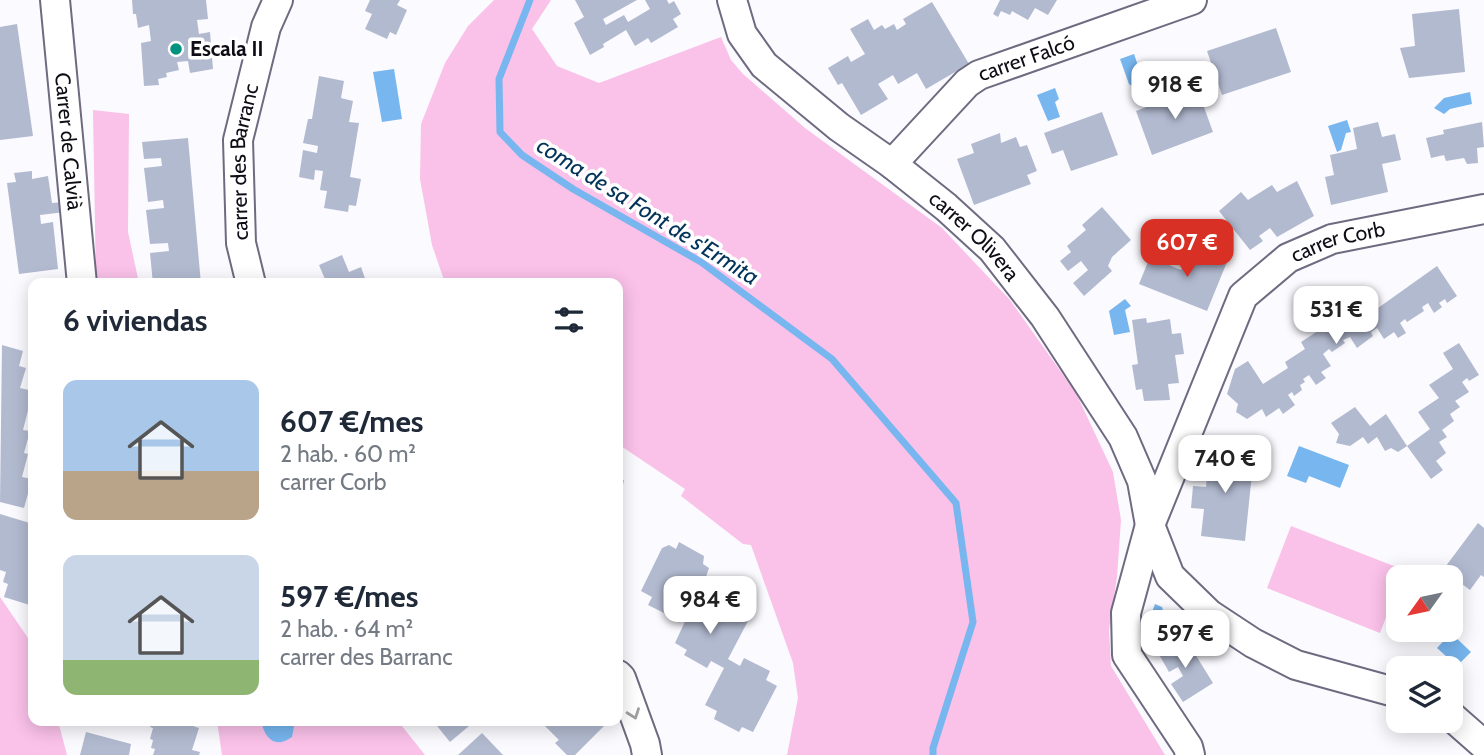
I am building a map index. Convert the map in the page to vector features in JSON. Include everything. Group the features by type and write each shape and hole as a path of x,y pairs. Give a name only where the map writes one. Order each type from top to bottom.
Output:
{"street":[{"name":"Carrer de Calvià","path":"55,0 81,278"},
{"name":"carrer des Barranc","path":"250,278 241,243 238,140 266,27 278,0"},
{"name":"carrer Olivera","path":"732,0 742,34 764,65 839,127 892,164 946,207 992,249 1045,317 1124,436 1142,481 1150,526"},
{"name":"carrer Falcó","path":"892,164 967,83 979,75 1192,0"},
{"name":"carrer Corb","path":"1150,526 1243,296 1288,258 1332,239 1484,209"},
{"path":"1150,526 1170,576 1209,614 1253,643 1296,665 1386,690"},
{"path":"1150,526 1126,613 1126,655 1188,747 1190,755"},
{"path":"623,683 647,755"},
{"path":"1463,727 1484,745"}],"shaded area":[{"path":"494,0 551,0 532,29 557,66 599,83 721,37 731,60 743,74 805,128 942,228 1010,300 1076,393 1113,472 1121,520 1117,577 1109,630 1111,666 1165,755 787,755 798,698 793,663 751,545 743,544 681,496 685,489 623,447 623,278 443,278 432,245 420,179 421,124 445,63 468,26"},
{"path":"93,110 129,114 128,232 138,278 96,278"},
{"path":"1291,526 1391,565 1386,565 1386,617 1380,633 1267,588"},
{"path":"0,597 28,638 28,726 59,726 67,755 0,755"},
{"path":"218,726 402,726 425,755 222,755"}],"water":[{"path":"1134,54 1143,80 1135,88 1129,84 1120,59"},
{"path":"394,69 402,119 382,122 373,72"},
{"path":"1055,88 1059,99 1055,102 1060,117 1048,121 1037,95"},
{"path":"1470,92 1472,104 1450,109 1444,114 1434,108 1444,98"},
{"path":"1347,120 1351,132 1346,133 1341,150 1337,152 1328,126"},
{"path":"1125,299 1131,306 1125,310 1130,332 1114,335 1109,311"},
{"path":"1299,446 1349,465 1340,488 1309,476 1306,483 1287,476"},
{"path":"1155,604 1162,607 1167,625 1174,630 1158,636 1153,632 1151,615"},
{"path":"1443,642 1460,642 1471,652 1463,660 1463,656 1446,656 1437,648"},
{"path":"263,726 294,726 292,737 281,742 272,740"}],"building":[{"name":"Escala II","path":"132,0 206,0 208,19 197,20 199,34 210,32 213,69 190,73 188,61 177,62 179,70 166,73 167,77 158,79 159,85 144,86 141,43 151,41 149,25 138,28"},
{"path":"370,0 400,0 397,5 407,10 396,35 390,32 387,39 365,29 372,14 365,11"},
{"path":"575,0 637,0 603,19 606,25 624,15 628,22 650,9 645,0 667,0 669,4 674,1 681,14 673,19 678,27 651,43 648,38 635,46 626,30 590,55 574,23 584,17"},
{"path":"1000,0 1057,0 1048,15 1035,8 1028,20 1012,11 1010,15 1001,11 998,17 993,14"},
{"path":"932,2 969,64 926,89 917,73 898,84 893,75 878,84 888,99 861,115 842,83 838,85 828,68 848,56 851,62 865,54 850,29 868,19 874,30 882,25 885,29 894,24 897,30 906,24 903,19"},
{"path":"1459,9 1465,72 1409,78 1400,48 1415,46 1412,14"},
{"path":"17,24 33,136 0,140 0,27"},
{"path":"1276,28 1291,72 1222,95 1207,51"},
{"path":"319,76 344,81 341,98 353,101 349,122 359,123 350,177 361,179 356,206 349,205 348,212 324,208 327,191 320,190 323,171 315,170 314,180 299,177 303,150 317,153 318,146 303,143 308,119 312,119"},
{"path":"1197,88 1213,132 1152,155 1136,111"},
{"path":"1102,112 1118,155 1071,171 1063,150 1052,154 1044,133"},
{"path":"1378,122 1382,137 1395,134 1401,160 1382,164 1388,192 1331,205 1325,177 1334,175 1330,155 1357,149 1353,128"},
{"path":"1482,122 1484,147 1477,148 1478,163 1467,164 1464,158 1446,161 1444,155 1431,158 1426,138 1444,134 1443,130"},
{"path":"1000,133 1001,143 1016,137 1020,147 1027,145 1037,171 1027,175 1031,184 974,205 957,159 974,153 971,144"},
{"path":"188,138 200,278 152,278 150,253 169,251 168,243 150,244 146,210 164,208 163,200 148,202 144,168 162,166 161,158 144,159 142,142"},
{"path":"32,171 32,179 48,176 52,203 63,202 65,212 40,215 41,224 53,222 58,269 19,274 7,183 16,182 14,173"},
{"path":"1297,181 1314,216 1277,237 1270,228 1259,236 1263,241 1250,250 1219,211 1241,192 1248,200 1272,185 1277,192"},
{"path":"1102,207 1131,240 1112,257 1108,266 1112,271 1084,296 1073,283 1088,270 1081,261 1068,271 1060,261 1071,252 1067,246 1086,230 1082,225"},
{"path":"1208,249 1229,257 1207,311 1139,284 1150,257 1181,270 1187,257 1202,263"},
{"path":"342,255 349,272 361,267 365,278 324,278 319,265"},
{"path":"1437,266 1457,296 1447,303 1445,299 1439,303 1442,307 1434,313 1428,303 1422,307 1424,311 1407,322 1405,319 1400,323 1406,333 1398,338 1394,332 1384,339 1377,328 1371,332 1373,336 1357,348 1350,337 1343,340 1345,343 1332,352 1329,349 1323,354 1331,366 1321,372 1326,378 1316,385 1309,375 1303,379 1305,382 1300,385 1302,390 1294,396 1292,392 1288,395 1295,405 1283,414 1279,408 1266,417 1262,409 1247,419 1236,412 1238,404 1227,394 1235,369 1248,361 1263,384 1288,368 1285,362 1305,349 1301,342 1347,312 1350,317 1373,301 1378,308"},
{"path":"1146,318 1147,323 1170,319 1172,334 1181,333 1184,354 1175,355 1179,383 1168,384 1170,400 1144,401 1142,389 1136,390 1132,365 1138,364 1132,320"},
{"path":"1459,343 1479,375 1462,382 1469,392 1455,401 1460,407 1450,414 1454,421 1442,430 1447,437 1439,442 1446,453 1436,461 1443,470 1431,479 1407,446 1430,429 1418,412 1439,398 1429,385 1453,369 1443,353"},
{"path":"2,345 23,351 19,366 26,368 20,388 28,390 28,410 23,430 28,431 24,453 28,454 22,477 28,478 28,494 24,508 0,502"},
{"path":"1355,407 1370,426 1386,414 1407,446 1398,452 1391,448 1385,451 1377,437 1368,444 1363,437 1350,446 1336,443 1339,434 1331,423"},
{"path":"1210,447 1241,450 1249,455 1253,464 1245,541 1201,536 1204,509 1191,508 1193,486 1206,487"},
{"path":"0,514 28,522 28,604 4,597 8,584 3,582 6,572 0,570"},
{"path":"1478,523 1484,528 1484,577 1481,575 1470,590 1463,585 1463,565 1447,565"},
{"path":"679,542 704,556 703,564 709,568 698,600 705,597 711,601 714,595 741,609 738,616 748,621 728,659 740,666 744,658 770,671 766,680 777,686 753,732 742,727 739,732 714,719 717,711 705,705 724,668 711,661 707,668 684,655 687,650 675,643 687,617 677,611 674,618 648,605 652,597 641,591 662,548 669,545 676,549"},
{"path":"1179,638 1191,658 1195,654 1213,683 1183,702 1171,684 1183,676 1178,667 1169,672 1157,651"},
{"path":"437,726 469,726 450,742"},
{"path":"545,726 604,726 575,755 567,755 555,743 559,740"},
{"path":"150,727 199,728 192,750 200,752 199,755 153,755 155,749 151,748 153,740 150,739 153,728"},
{"path":"86,732 131,744 129,755 80,755"},
{"path":"482,733 503,755 458,755"}],"waterway":[{"name":"coma de sa Font de s'Ermita","path":"530,0 499,79 500,132 522,155 573,189 701,262 832,359 956,503 973,622 933,755"}],"place":[{"name":"Escala II","path":"176,49"}]}
